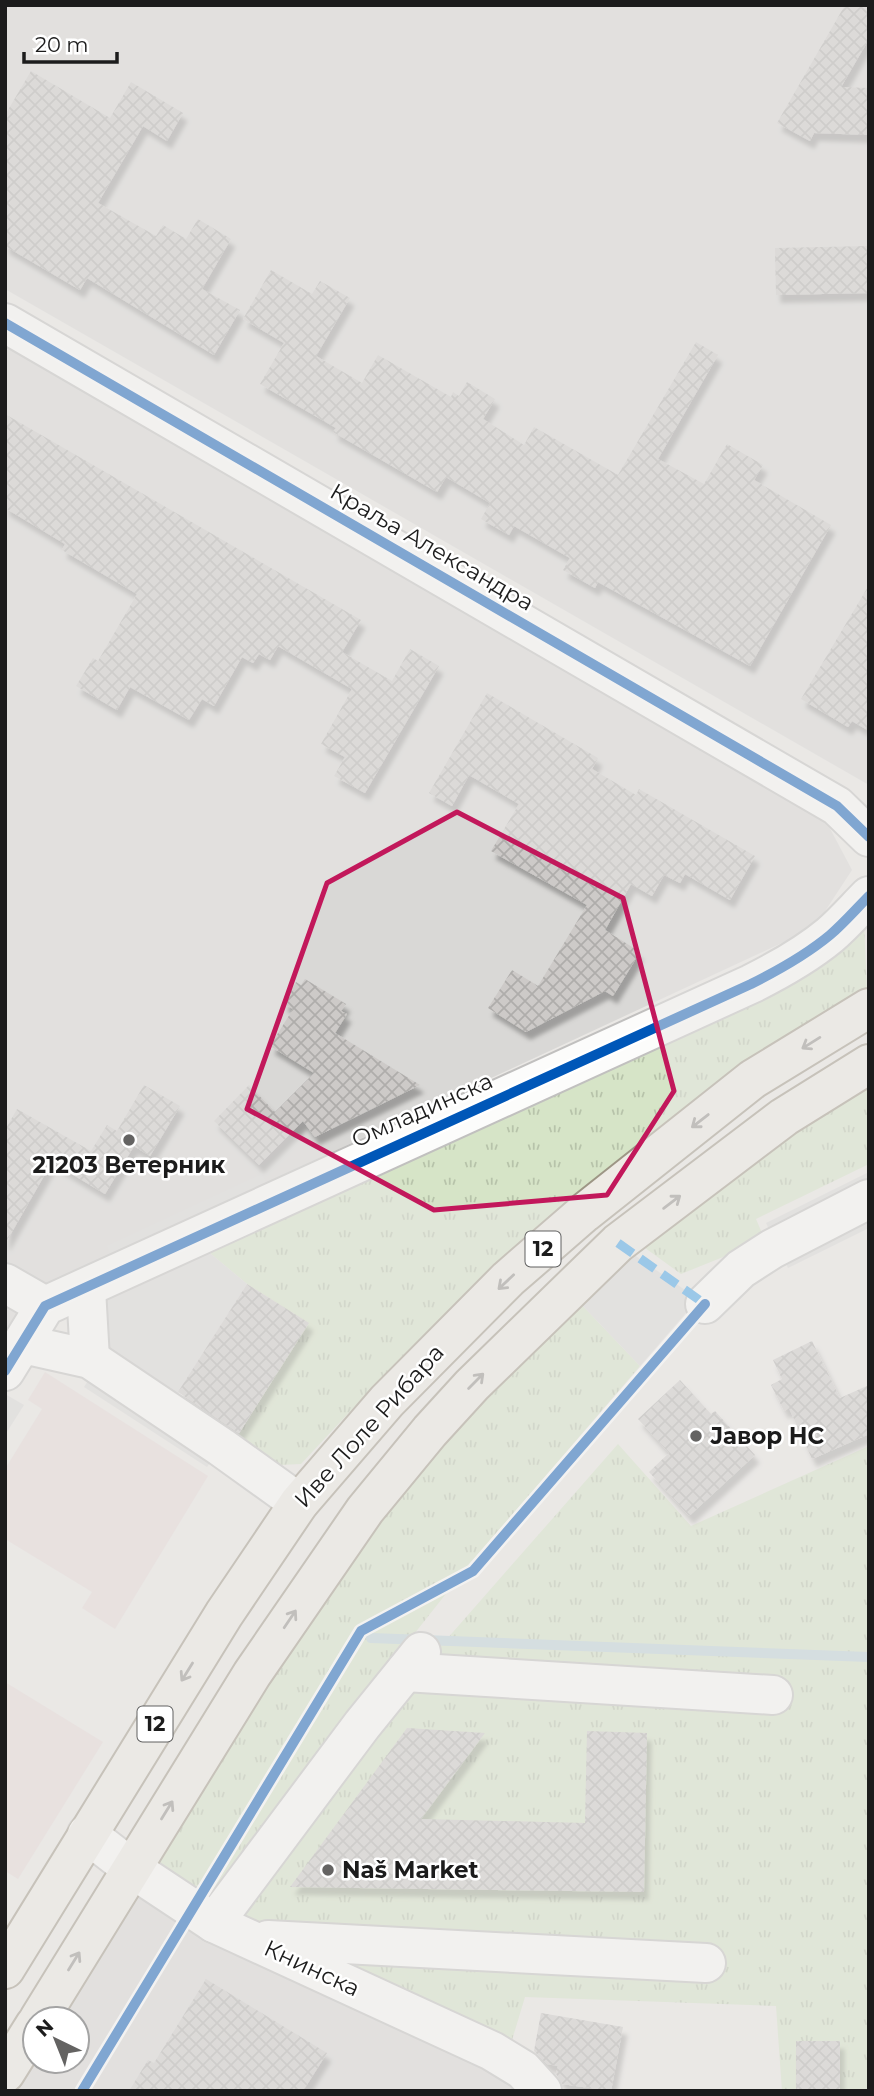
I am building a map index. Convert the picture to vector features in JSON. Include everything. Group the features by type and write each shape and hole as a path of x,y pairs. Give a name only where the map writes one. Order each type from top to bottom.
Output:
{"main road":[{"name":"Иве Лоле Рибара","path":"5,1969 223,1614 299,1503 352,1439 436,1349 508,1279 584,1213 753,1079 869,1008"},
{"name":"12","path":"48,2005 252,1674 365,1510 472,1385 618,1244 784,1117 869,1064"},
{"path":"5,2073 21,2047"}],"street":[{"name":"Краља Александра","path":"5,323 853,808 869,837"},
{"name":"Омладинска","path":"45,1306 771,974 793,962 831,934 869,896"},
{"path":"705,1304 741,1269 772,1249 869,1199"},
{"path":"5,1283 45,1306 14,1357 90,1359 299,1503"},
{"path":"86,1289 90,1359"},
{"path":"214,1923 362,1725 413,1662 774,1695"},
{"name":"Книнска","path":"87,1834 131,1868 214,1923 492,2051 523,2070 542,2091"},
{"path":"248,1939 706,1963"}],"highlighted area":[{"path":"457,812 623,898 674,1091 607,1195 434,1210 247,1109 327,883"}],"shaded area":[{"path":"5,5 869,5 869,785 5,289"},
{"path":"5,341 826,821 852,870 814,928 46,1285 5,1334"},
{"path":"869,1172 869,1228 788,1268 766,1223"},
{"path":"262,1174 274,1200 120,1273 107,1246"},
{"path":"199,1244 247,1284 174,1400 101,1347 94,1306"},
{"path":"630,1252 698,1299 640,1366 579,1302"},
{"path":"98,1365 221,1447 207,1467 84,1387"},
{"path":"45,1372 208,1476 115,1629 82,1608 92,1592 5,1539 5,1469 42,1409 28,1400"},
{"path":"5,1394 24,1405 5,1435"},
{"path":"5,1682 103,1742 18,1879 5,1871"},
{"path":"137,1889 497,2071 522,2091 14,2091 24,2075 91,2075 91,2005 67,2005"}],"green space":[{"path":"864,921 867,992 437,1324 301,1464 280,1465 236,1439 308,1323 247,1284 199,1244"},
{"path":"869,1085 869,1164 756,1219 765,1240 681,1274 641,1245 752,1160"},
{"path":"579,1302 640,1366 464,1571 346,1720 217,1909 149,1865 360,1542 520,1358"},
{"path":"618,1444 691,1526 869,1446 869,2091 782,2091 776,2006 525,1997 512,2040 233,1917 439,1648"}],"building":[{"path":"845,5 869,5 869,39 841,87 869,88 869,135 814,133 810,141 777,123"},
{"path":"31,71 110,118 131,82 183,113 167,141 143,126 98,203 156,236 163,225 186,239 198,219 231,239 202,289 240,310 214,355 87,278 80,290 5,246 5,115"},
{"path":"869,246 869,293 776,295 775,248"},
{"path":"271,270 312,294 320,281 350,298 316,356 362,383 378,355 451,397 453,392 459,396 467,382 495,399 483,419 524,445 534,427 618,475 696,342 718,355 658,459 704,484 727,444 763,465 754,480 831,525 750,666 598,582 595,588 563,570 570,558 514,526 509,535 481,519 490,503 446,477 437,492 333,432 336,428 260,384 284,343 243,319"},
{"path":"5,414 361,620 342,652 392,681 410,649 439,666 365,793 334,776 345,757 321,744 352,689 278,646 270,660 259,654 253,663 242,657 214,706 202,699 189,720 130,687 117,710 76,686 93,658 98,661 137,594 62,550 65,544 5,508"},
{"path":"869,585 869,731 852,721 848,727 801,699"},
{"path":"487,693 598,758 592,769 636,795 639,789 755,856 730,900 685,874 680,883 664,875 652,896 631,884 605,930 640,952 613,996 605,991 526,1032 488,1008 512,970 538,986 587,905 491,851 519,804 469,775 452,806 429,793"},
{"path":"305,979 346,1004 341,1011 347,1014 335,1033 420,1085 315,1137 303,1121 259,1165 214,1121 249,1085 275,1112 314,1073 270,1046 293,1009 283,1003 296,982 301,985"},
{"path":"144,1085 180,1106 150,1156 134,1146 105,1194 52,1162 5,1244 5,1130 17,1109 91,1151 107,1125 117,1131"},
{"path":"247,1284 309,1323 239,1433 178,1392"},
{"path":"812,1341 840,1398 869,1385 869,1434 812,1459 789,1408 784,1411 771,1385 782,1379 773,1360"},
{"name":"Јавор НС","path":"680,1380 711,1414 715,1411 755,1455 689,1516 649,1472 669,1453 638,1419"},
{"path":"407,1728 485,1733 421,1819 585,1823 587,1731 647,1733 644,1892 290,1887"},
{"path":"206,1979 327,2053 303,2091 129,2091 148,2060 154,2063"},
{"path":"541,2013 623,2027 611,2091 562,2084 556,2074 558,2066 547,2064 534,2051"},
{"path":"796,2041 840,2041 840,2091 796,2091"}],"waterway":[{"path":"371,1638 869,1657"}],"marked path":[{"path":"618,1243 705,1304"}],"cycle path":[{"path":"5,323 837,806 869,837"},
{"path":"5,1371 45,1306 751,984 792,962 821,942 869,896"},
{"path":"82,2091 361,1631 473,1571 705,1304"}],"place":[{"name":"21203 Ветерник","path":"129,1140"},
{"name":"Јавор НС","path":"696,1436"},
{"name":"Naš Market","path":"328,1870"}]}
